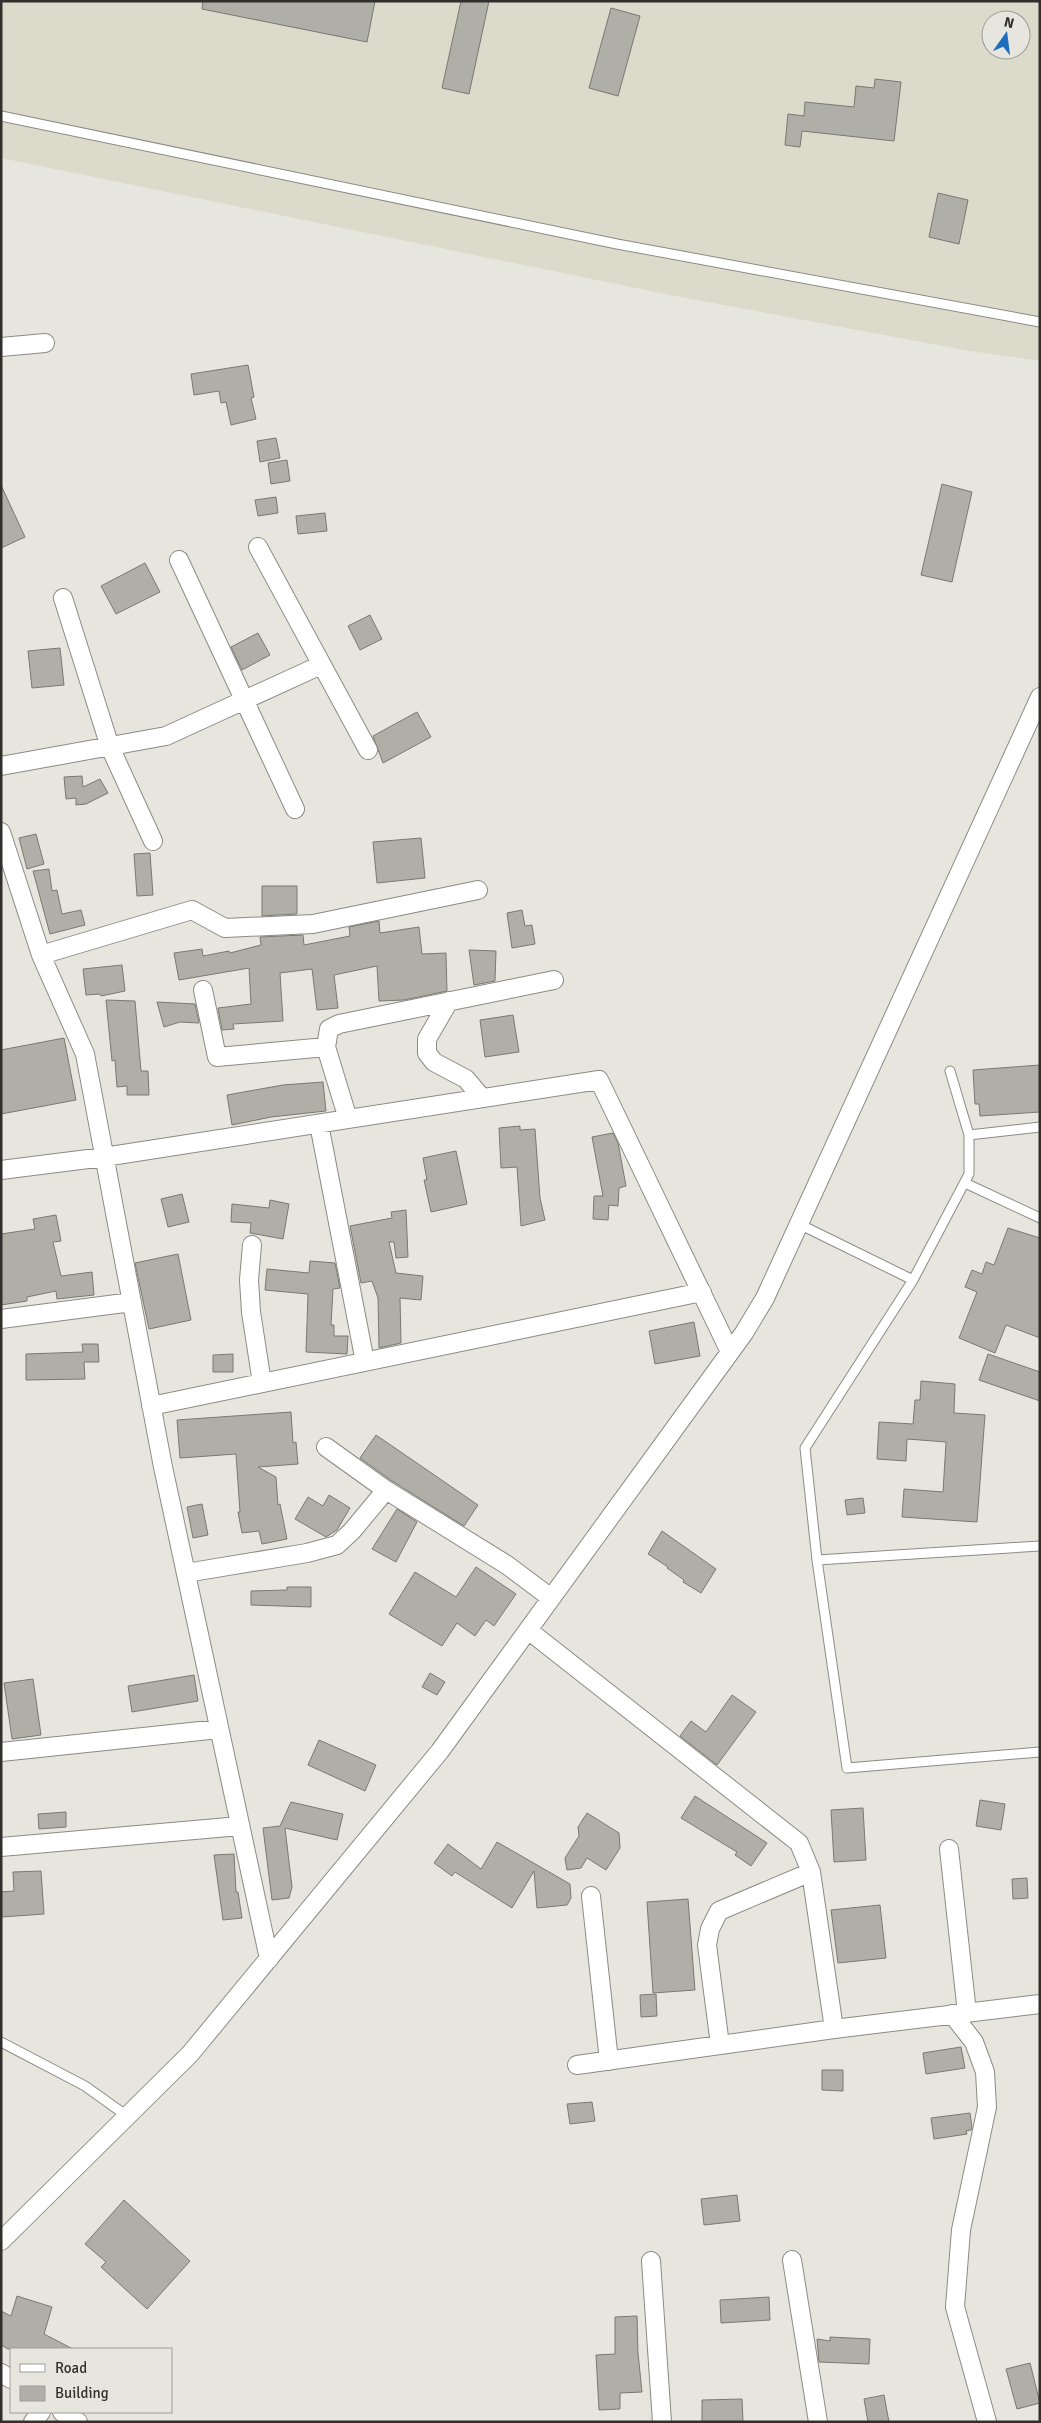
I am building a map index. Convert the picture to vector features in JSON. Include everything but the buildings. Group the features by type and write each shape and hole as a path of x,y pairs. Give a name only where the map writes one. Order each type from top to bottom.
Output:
{"street":[{"path":"1,347 45,343"},
{"path":"258,547 368,750"},
{"path":"178,560 295,809"},
{"path":"63,598 110,746 152,841"},
{"path":"1,766 166,736 321,665"},
{"path":"1,2241 190,2054 440,1751 730,1352 765,1298 1039,702"},
{"path":"1,832 41,955 85,1054 152,1406 269,1959"},
{"path":"41,955 192,910 224,928 314,924 478,890"},
{"path":"348,1119 326,1047 329,1029 339,1024 554,980"},
{"path":"203,990 218,1058 326,1047"},
{"path":"450,1001 427,1039 427,1053 434,1062 466,1079 482,1098"},
{"path":"1,1170 104,1157 599,1080 730,1352"},
{"path":"319,1124 365,1362"},
{"path":"252,1245 249,1280 251,1312 262,1383"},
{"path":"152,1406 702,1292"},
{"path":"1,1319 132,1302"},
{"path":"326,1447 386,1490 507,1565 551,1598"},
{"path":"186,1573 307,1553 337,1545 352,1531 386,1490"},
{"path":"528,1630 799,1843 811,1872 834,2029"},
{"path":"1,1752 219,1729"},
{"path":"1,1847 240,1826"},
{"path":"949,1849 959,2014 974,2042 985,2072 987,2108 962,2230 955,2307 987,2422"},
{"path":"720,2045 707,1945 710,1929 719,1911 811,1872"},
{"path":"591,1896 610,2061"},
{"path":"577,2065 834,2029 1040,2004"},
{"path":"792,2260 818,2422"},
{"path":"651,2261 662,2422"},
{"path":"64,2413 78,2422"}],"lane":[{"path":"1,116 617,244 1040,322"},
{"path":"950,1071 970,1134 969,1174 913,1280 805,1448 817,1560 847,1768 1040,1752"},
{"path":"970,1134 1040,1127"},
{"path":"964,1183 1040,1218"},
{"path":"799,1224 913,1280"},
{"path":"817,1560 1040,1546"},
{"path":"1,2042 85,2086 127,2116"}],"shaded area":[{"path":"1,1 1040,1 1040,361 970,351 670,295 1,158"}]}
